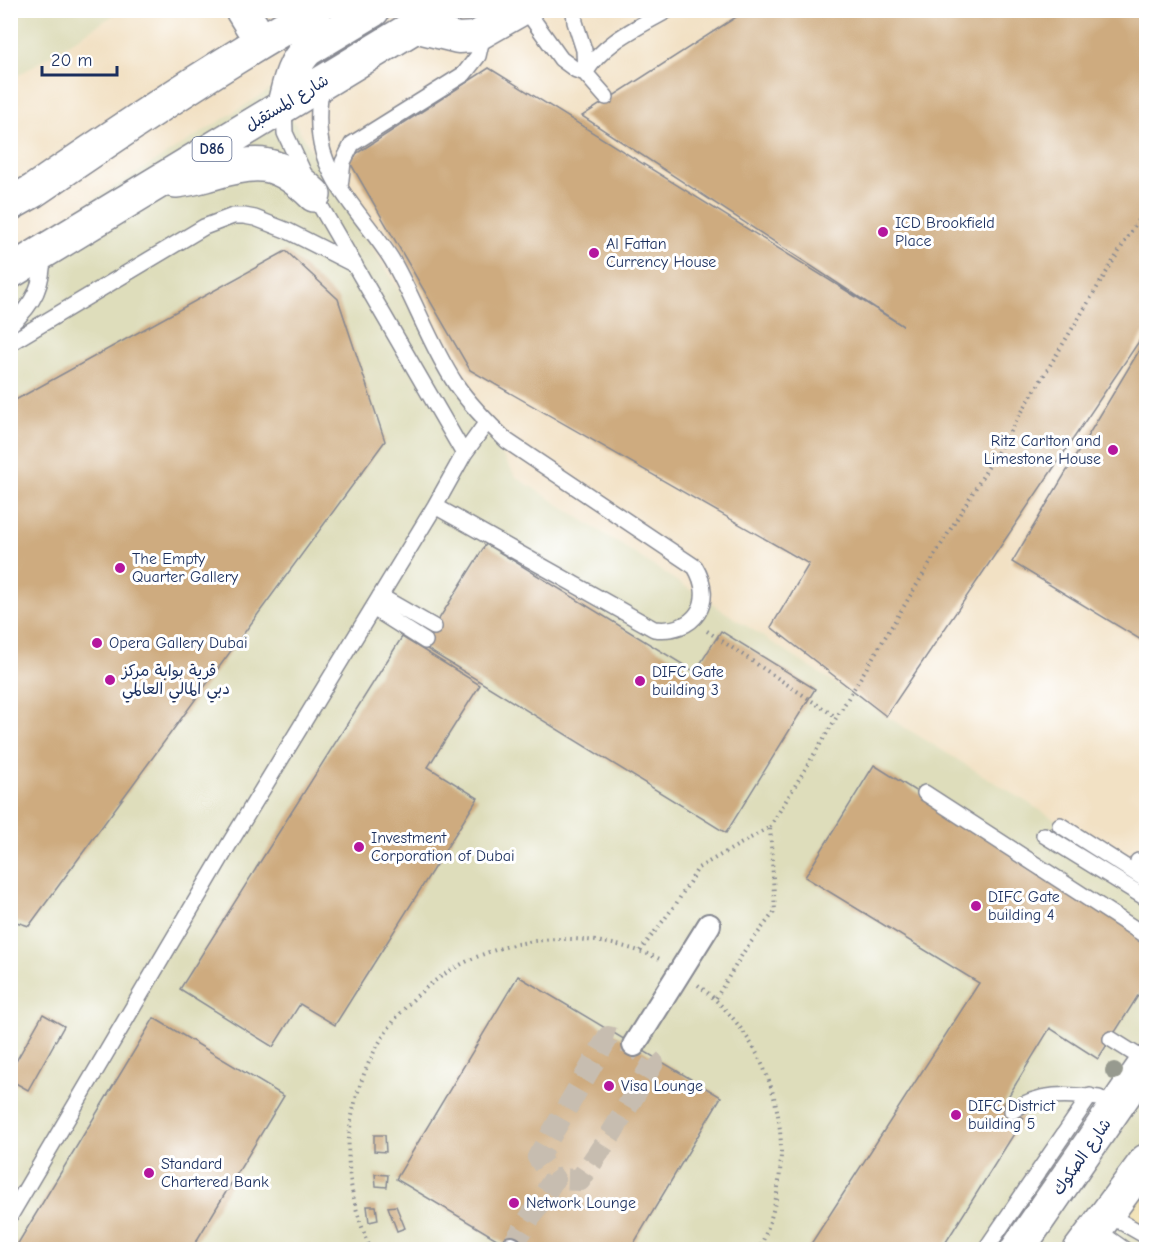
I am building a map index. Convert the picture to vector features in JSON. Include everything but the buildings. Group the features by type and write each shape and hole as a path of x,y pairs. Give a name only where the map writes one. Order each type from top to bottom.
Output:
{"main road":[{"path":"242,10 261,41"},
{"path":"10,204 33,191 170,98 315,10"},
{"path":"284,104 291,76 300,56 374,10"},
{"name":"شارع المستقبل","path":"10,272 442,10"},
{"path":"160,180 181,181 243,164 263,164 282,170 299,180 327,191"},
{"name":"شارع الصكوك","path":"1017,1250 1104,1101 1146,1062"},
{"path":"1094,1231 1146,1161"}],"street":[{"path":"414,27 458,38 475,37 524,10"},
{"path":"634,1045 709,925"}],"lane":[{"path":"524,10 561,59 585,74 606,97"},
{"path":"574,10 574,22 584,50 585,74"},
{"path":"585,74 592,62 612,43 668,10"},
{"path":"327,191 344,155 352,144 464,74 478,56 483,34"},
{"path":"323,81 318,112 327,191 355,266 464,454"},
{"path":"284,104 285,133 327,191 391,259 454,381 487,422 507,441 694,567 704,587 699,611 691,621 680,628 654,629 435,506"},
{"path":"10,343 204,227 233,216 255,218 288,231 355,266"},
{"path":"10,325 33,301 43,268 43,252"},
{"path":"10,1215 228,846 435,506 464,454 487,422"},
{"path":"376,602 434,627"},
{"path":"376,602 425,641"},
{"path":"925,793 1146,936"},
{"path":"1060,825 1146,879"},
{"path":"1044,835 1146,898"},
{"path":"1111,1039 1146,1062"},
{"path":"985,1250 1104,1101 1066,1094 1045,1096 1022,1104 1012,1111"},
{"path":"1094,1231 1146,1236"},
{"path":"1094,1231 1125,1250"}],"path":[{"path":"640,951 676,904 698,868 770,827 1146,207"},
{"path":"691,621 836,717"},
{"path":"716,998 745,950 775,911 770,827"},
{"path":"371,1250 361,1225 348,1165 349,1135 354,1104 363,1076 376,1048 413,1000 436,980 490,951 550,938 581,938 640,951 680,971 716,998 733,1017 760,1059 770,1082 778,1114 782,1155 780,1180 773,1213 759,1250"}],"shaded area":[{"path":"11,10 120,10 120,11 11,80"},
{"path":"273,88 516,477 886,716 1146,875 1146,1249 11,1250 11,251"}],"sand":[{"path":"1146,1182 1146,1231 1119,1220"}],"tunnel":[{"path":"511,1248 554,1179 538,1157 608,1037 634,1045 653,1063 613,1131 580,1180 554,1179"}],"place":[{"name":"ICD Brookfield Place","path":"883,232"},
{"name":"Al Fattan Currency House","path":"594,253"},
{"name":"Ritz Carlton and Limestone House","path":"1113,450"},
{"name":"The Empty Quarter Gallery","path":"120,568"},
{"name":"Opera Gallery Dubai","path":"97,643"},
{"name":"قرية بوابة مركز دبي المالي العالمي","path":"110,680"},
{"name":"DIFC Gate building 3","path":"640,681"},
{"name":"Investment Corporation of Dubai","path":"359,847"},
{"name":"DIFC Gate building 4","path":"976,906"},
{"name":"Visa Lounge","path":"609,1086"},
{"name":"DIFC District building 5","path":"956,1115"},
{"name":"Standard Chartered Bank","path":"149,1173"},
{"name":"Network Lounge","path":"514,1203"}]}
